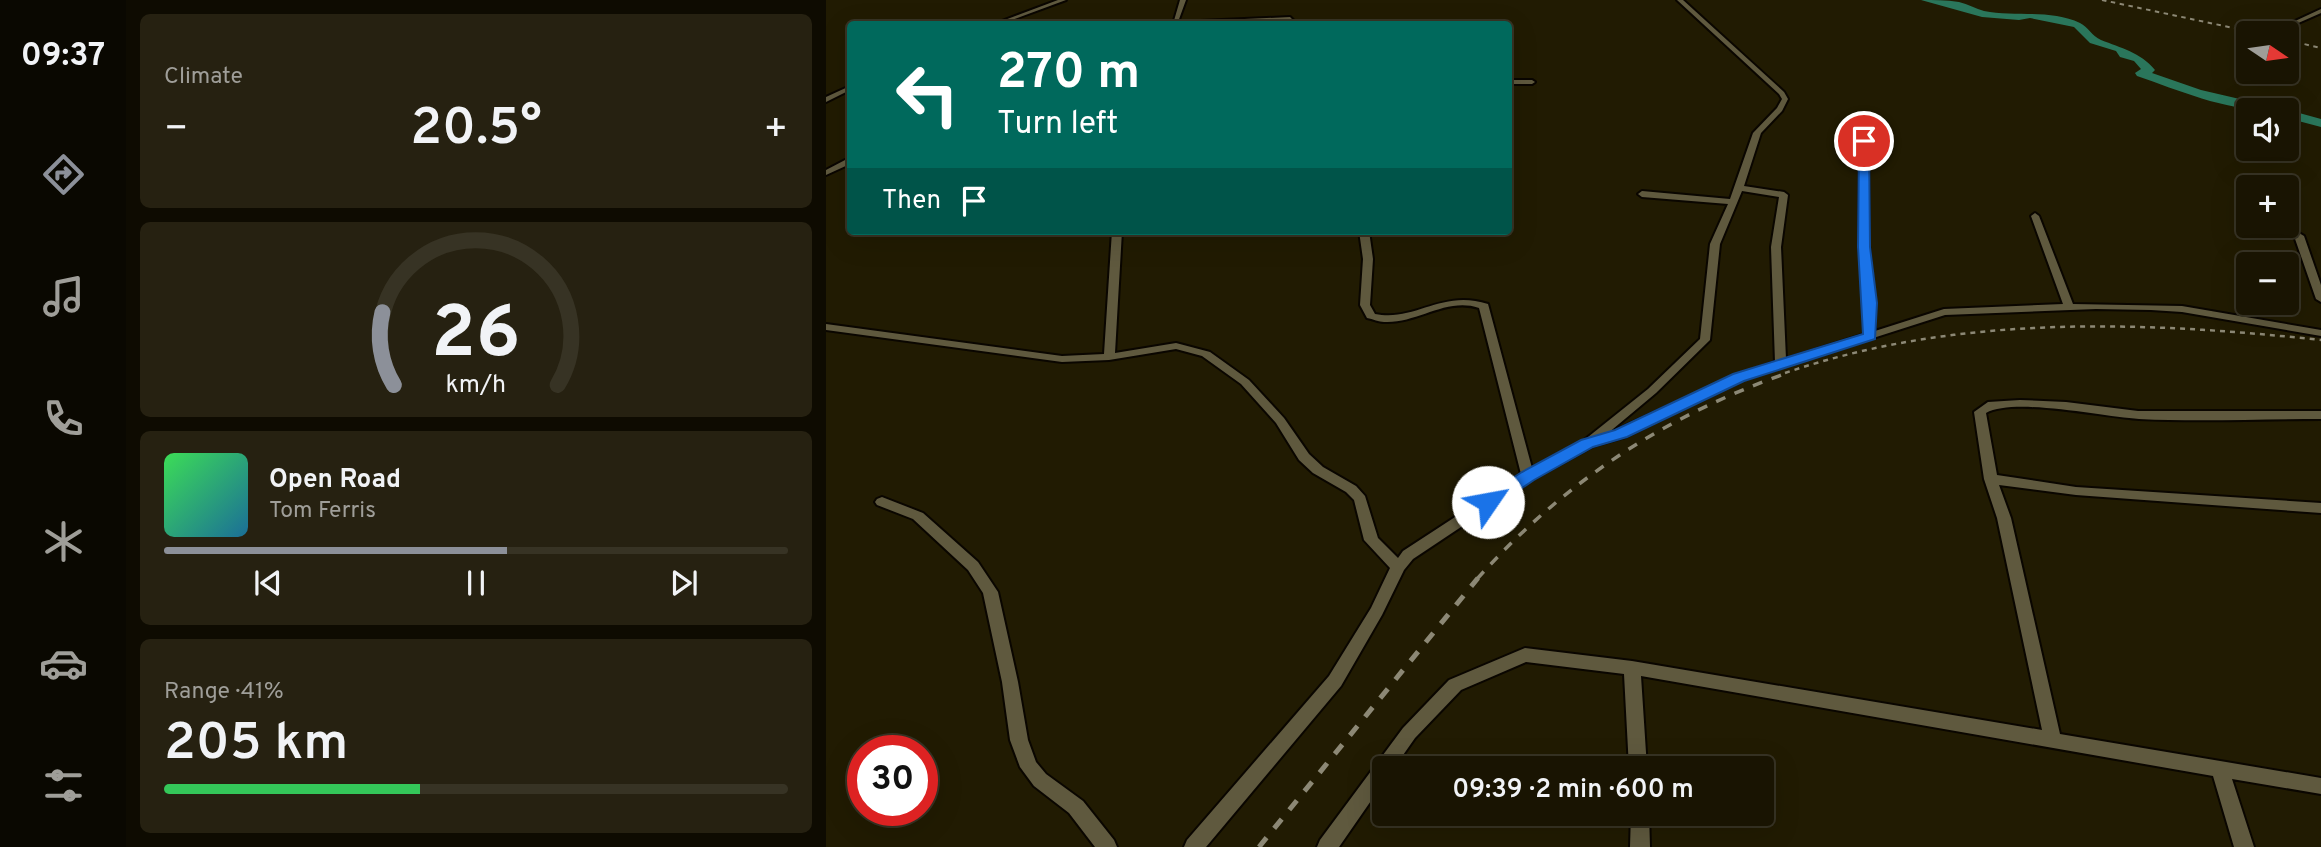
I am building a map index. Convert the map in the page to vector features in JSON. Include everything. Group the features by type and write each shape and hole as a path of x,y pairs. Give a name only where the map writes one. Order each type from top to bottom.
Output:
{"street":[{"path":"1005,21 1063,0"},
{"path":"1176,21 1183,0"},
{"path":"1196,846 1335,681 1377,611 1398,567 1408,555 1528,476 1587,444 1652,391 1705,340 1715,244 1737,195 1757,133 1762,125 1779,111 1785,99 1782,93 1680,0"},
{"path":"2298,21 2321,11"},
{"path":"1245,21 1293,21"},
{"path":"1512,82 1532,82"},
{"path":"826,100 847,90"},
{"path":"1864,141 1864,247 1870,303 1870,336"},
{"path":"826,173 847,162"},
{"path":"1642,194 1784,195 1776,247 1781,363"},
{"path":"2035,216 2069,307"},
{"path":"1109,357 1117,235"},
{"path":"1365,235 1368,259 1364,305 1371,317 1399,319 1437,306 1471,302 1484,306 1528,476"},
{"path":"2299,236 2321,299"},
{"path":"1587,444 1621,434 1716,387 1781,363 1913,320 1944,313 2118,306 2182,309 2321,332"},
{"path":"826,327 1062,359 1109,357 1176,345 1206,354 1245,382 1280,421 1304,457 1318,470 1352,489 1360,499 1371,540 1398,567"},
{"path":"2053,741 2004,518 1991,480 1980,412 1993,405 2066,406 2138,415 2321,415"},
{"path":"1991,480 2076,491 2321,508"},
{"path":"882,502 918,516 973,566 990,592 1010,682 1019,740 1028,767 1040,780 1076,807 1107,847"},
{"path":"1327,847 1409,733 1455,685 1525,655 1632,668 2321,786"},
{"path":"1632,668 1636,756"},
{"path":"2220,768 2244,847"},
{"path":"1640,826 1640,847"}],"waterway":[{"path":"1926,0 1958,5 1982,14 2019,17 2030,15 2077,25 2094,41 2120,49 2124,55 2138,59 2149,70 2141,73 2197,93 2236,102"},
{"path":"2299,117 2321,123"}],"railway":[{"path":"2102,0 2236,29"},
{"path":"2300,43 2321,48"},
{"path":"1785,373 1850,354 1916,340 2050,327 2186,329 2321,340"},
{"path":"1477,579 1546,511 1620,455 1701,409 1790,372"},
{"path":"1259,847 1478,578"}],"route":[{"path":"1488,502 1528,476 1587,444 1621,434 1705,392 1781,363 1870,336 1870,303 1864,247 1864,141"}]}
